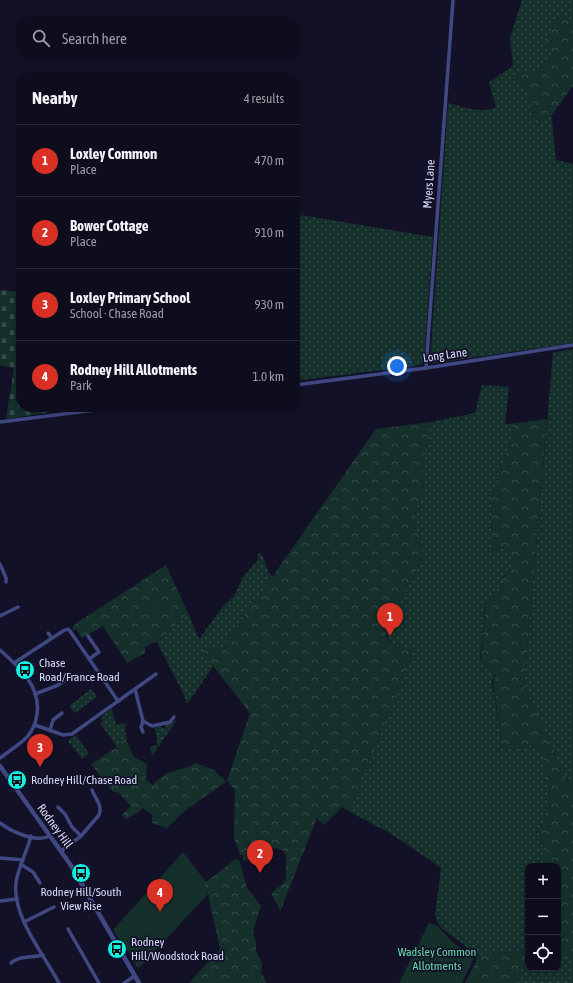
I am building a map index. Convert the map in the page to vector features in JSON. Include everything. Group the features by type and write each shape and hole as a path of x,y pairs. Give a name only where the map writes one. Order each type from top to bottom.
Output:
{"street":[{"name":"Myers Lane","path":"426,368 453,0"},
{"name":"Long Lane","path":"300,384 426,368 573,345"},
{"path":"0,422 79,412"},
{"path":"0,564 6,578 6,582"},
{"path":"0,616 18,607"},
{"path":"14,663 62,631 68,629 118,701"},
{"path":"48,633 52,638"},
{"path":"88,636 100,652 89,659"},
{"path":"0,650 29,680 38,706 35,725 24,739 0,758"},
{"path":"35,725 65,736 72,734 156,674"},
{"path":"35,694 56,686 75,675"},
{"path":"135,689 143,721 141,727 143,732"},
{"path":"50,730 53,720 62,714"},
{"path":"143,721 152,726 170,722 174,718"},
{"name":"Rodney Hill","path":"0,766 61,851 92,900 139,983"},
{"path":"61,851 81,836 99,815 100,805 92,790"},
{"path":"58,808 64,814 72,827 81,836"},
{"path":"0,823 13,830 31,836 43,838 50,836"},
{"path":"31,836 17,882 17,899 24,922 59,983"},
{"path":"0,858 23,860"},
{"path":"22,865 33,872 40,883"},
{"path":"0,901 17,899"},
{"path":"24,922 54,907"},
{"path":"68,929 99,983"},
{"path":"11,963 20,958 43,955"},
{"path":"124,983 135,976"}],"green space":[{"path":"522,0 573,0 573,23 559,15 553,54 532,74 520,72 515,82 530,88 531,106 535,123 539,125 546,117 551,116 556,160 573,164 573,343 436,363 430,362 448,103 479,110 496,107 489,82 513,66 510,38"},
{"path":"559,15 573,23 573,86 551,116 546,117 539,125 535,123 531,106 526,100 530,88 515,83 520,72 532,74 553,54 545,40"},
{"path":"300,215 433,237 424,362 421,365 300,380"},
{"path":"0,290 16,292 16,412 52,412 6,419 14,368 0,365"},
{"path":"573,349 573,793 524,686 553,353"},
{"path":"482,385 509,387 505,424 516,423 492,495 491,554 505,547 515,564 501,578 504,583 486,600 480,660 495,674 492,682 503,750 533,745 540,750 545,762 548,789 548,801 541,835 544,863 525,863 525,950 479,956 445,931 438,924 435,915 441,868 390,833 350,812 411,650 397,646 391,642 385,629 423,557 420,539 414,521 415,510 423,496 422,472 430,425 431,422 475,413"},
{"path":"547,419 524,686 573,793 573,953 564,958 561,957 561,863 544,863 541,835 548,801 545,763 540,750 533,745 503,750 493,683 496,675 481,660 486,600 504,583 501,579 515,564 505,547 491,554 492,495 516,423"},
{"path":"431,422 422,472 423,496 415,510 414,521 420,539 423,557 385,629 390,642 408,649 413,654 350,812 342,807 324,825 317,818 281,912 271,893 283,884 286,878 285,853 282,850 270,847 257,852 247,861 243,860 243,855 240,855 234,838 235,790 227,781 250,713 210,662 205,660 202,651 209,649 221,650 376,429"},
{"path":"261,553 269,573 273,577 221,650 209,649 210,662 213,667 187,704 184,695 157,642 188,613 199,639 223,606 234,596 243,577 258,560 258,554"},
{"path":"166,565 188,613 157,642 145,647 145,653 127,663 103,626 82,638 76,629 73,631 73,626 78,622"},
{"path":"155,600 161,618 153,620 147,602"},
{"path":"91,689 97,697 75,713 69,706"},
{"path":"112,709 116,725 127,723 125,726 127,742 121,739 117,747 100,723 102,721 102,716"},
{"path":"177,720 152,756 150,747 158,745 155,728 161,726 162,728 166,728 165,724"},
{"path":"76,735 89,754 82,759 68,741"},
{"path":"121,739 127,742 134,757 147,764 146,779 152,785 167,773 196,763 214,770 226,782 187,809 168,827 169,829 152,823 152,815 143,808 126,819 122,815 131,806 118,792 113,792 91,764 117,747"},
{"path":"183,852 206,882 203,886 208,894 138,969 128,951 124,948 113,930"},
{"path":"236,859 240,862 239,865 242,864 241,867 247,888 261,906 253,931 256,951 262,964 261,972 267,983 189,983 220,949 208,894 203,886"},
{"name":"Wadsley Common Allotments","path":"429,923 436,925 454,943 474,958 462,983 399,983"},
{"path":"525,950 525,964 516,983 465,983 476,962 476,956"},
{"path":"573,953 573,983 516,983 525,964 525,971 561,971 561,957 564,958"}],"place":[{"name":"Loxley Common","path":"390,636"},
{"name":"Chase Road/France Road","path":"25,670"},
{"name":"Loxley Primary School","path":"40,767"},
{"name":"Rodney Hill/Chase Road","path":"17,780"},
{"name":"Rodney Hill/South View Rise","path":"81,873"},
{"name":"Bower Cottage","path":"260,873"},
{"name":"Rodney Hill Allotments","path":"160,912"},
{"name":"Rodney Hill/Woodstock Road","path":"117,949"}]}
